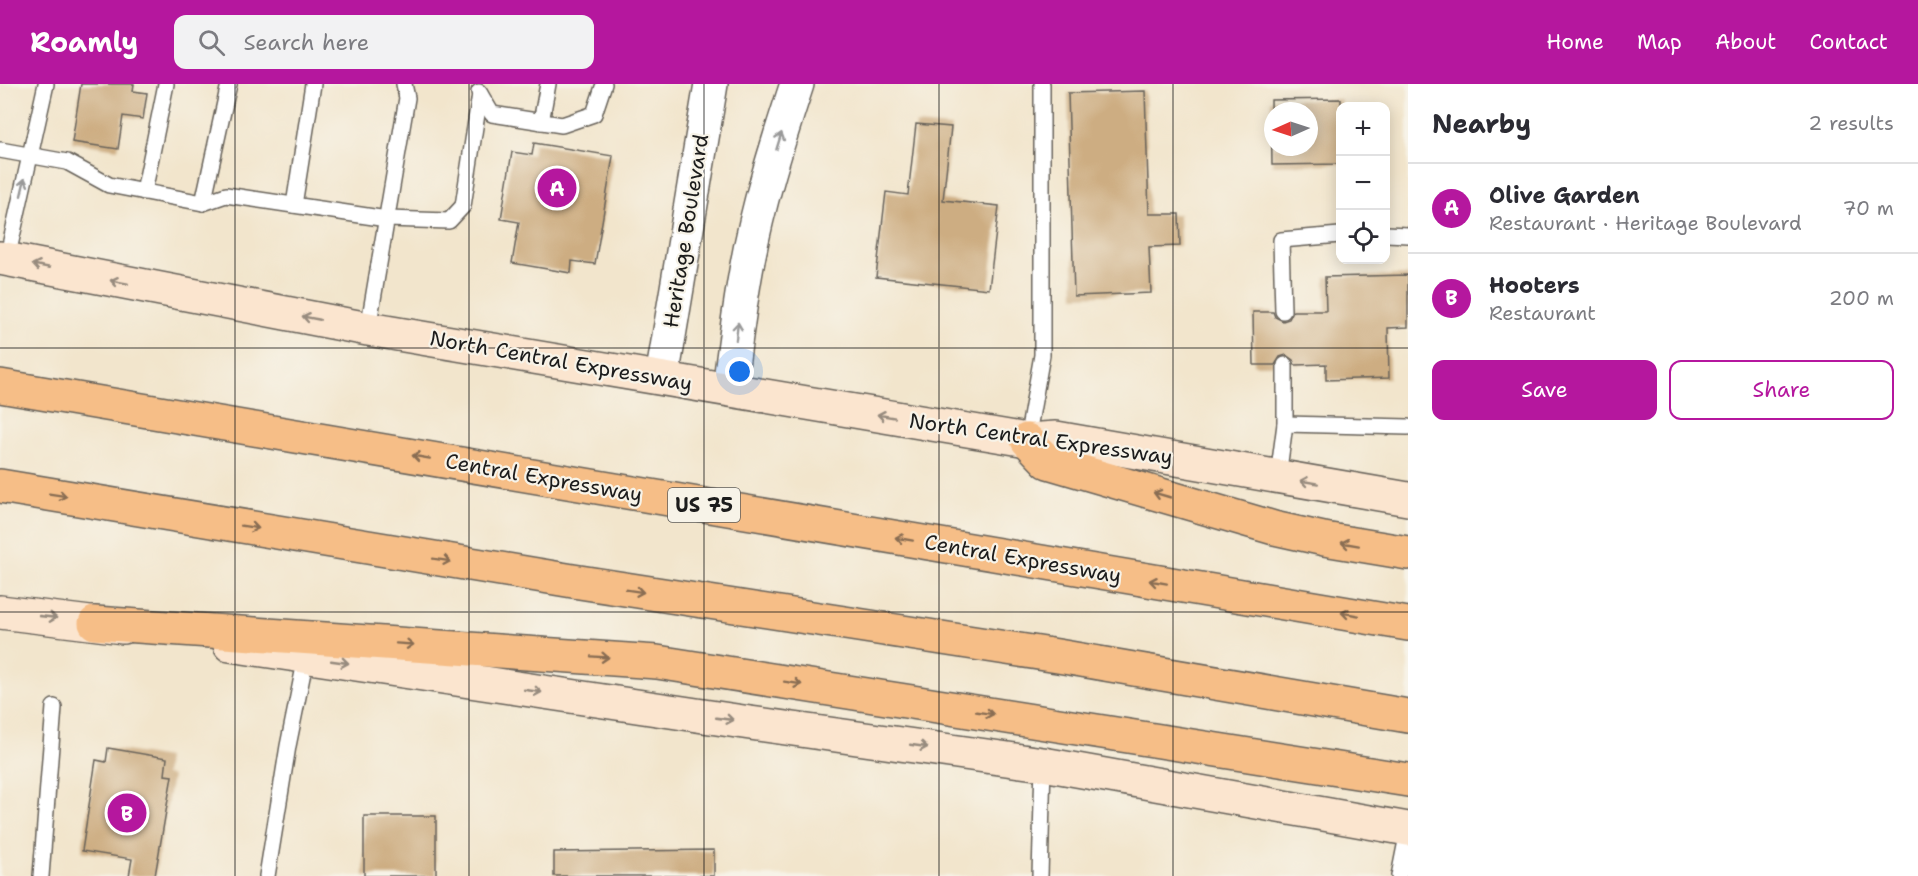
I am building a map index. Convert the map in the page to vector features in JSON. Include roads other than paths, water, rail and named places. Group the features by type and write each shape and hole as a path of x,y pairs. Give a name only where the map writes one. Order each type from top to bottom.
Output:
{"highway":[{"name":"Central Expressway","path":"0,386 1408,624"},
{"path":"1026,440 1048,462 1274,528 1408,553"},
{"path":"0,486 573,581 1058,656 1408,716"},
{"path":"95,622 657,662 1408,780"}],"main road":[{"name":"North Central Expressway","path":"3,259 368,329 1026,440 1056,438 1408,499"},
{"path":"0,612 95,622 306,657 1044,764 1408,830"}],"street":[{"name":"Heritage Boulevard","path":"662,378 711,84"},
{"path":"729,389 744,279 757,219 797,84"}],"lane":[{"path":"3,259 46,84"},
{"path":"144,192 166,84"},
{"path":"203,203 229,84"},
{"path":"294,206 313,84"},
{"path":"368,329 407,98 404,84"},
{"path":"541,122 548,84"},
{"path":"479,89 492,114 562,125 594,114 604,84"},
{"path":"1026,440 1042,355 1042,84"},
{"path":"0,150 67,162 109,185 203,203 226,195 387,219 449,221 463,206 479,89"},
{"path":"1390,234 1408,235"},
{"path":"1283,311 1281,240 1336,236"},
{"path":"1278,477 1285,424 1285,365"},
{"path":"1285,424 1408,427"},
{"path":"267,876 288,746 306,657"},
{"path":"41,876 54,707"},
{"path":"1040,876 1044,764"},
{"path":"1399,876 1408,830"}],"place":[{"name":"Olive Garden","path":"557,188"},
{"name":"Hooters","path":"127,813"}]}
